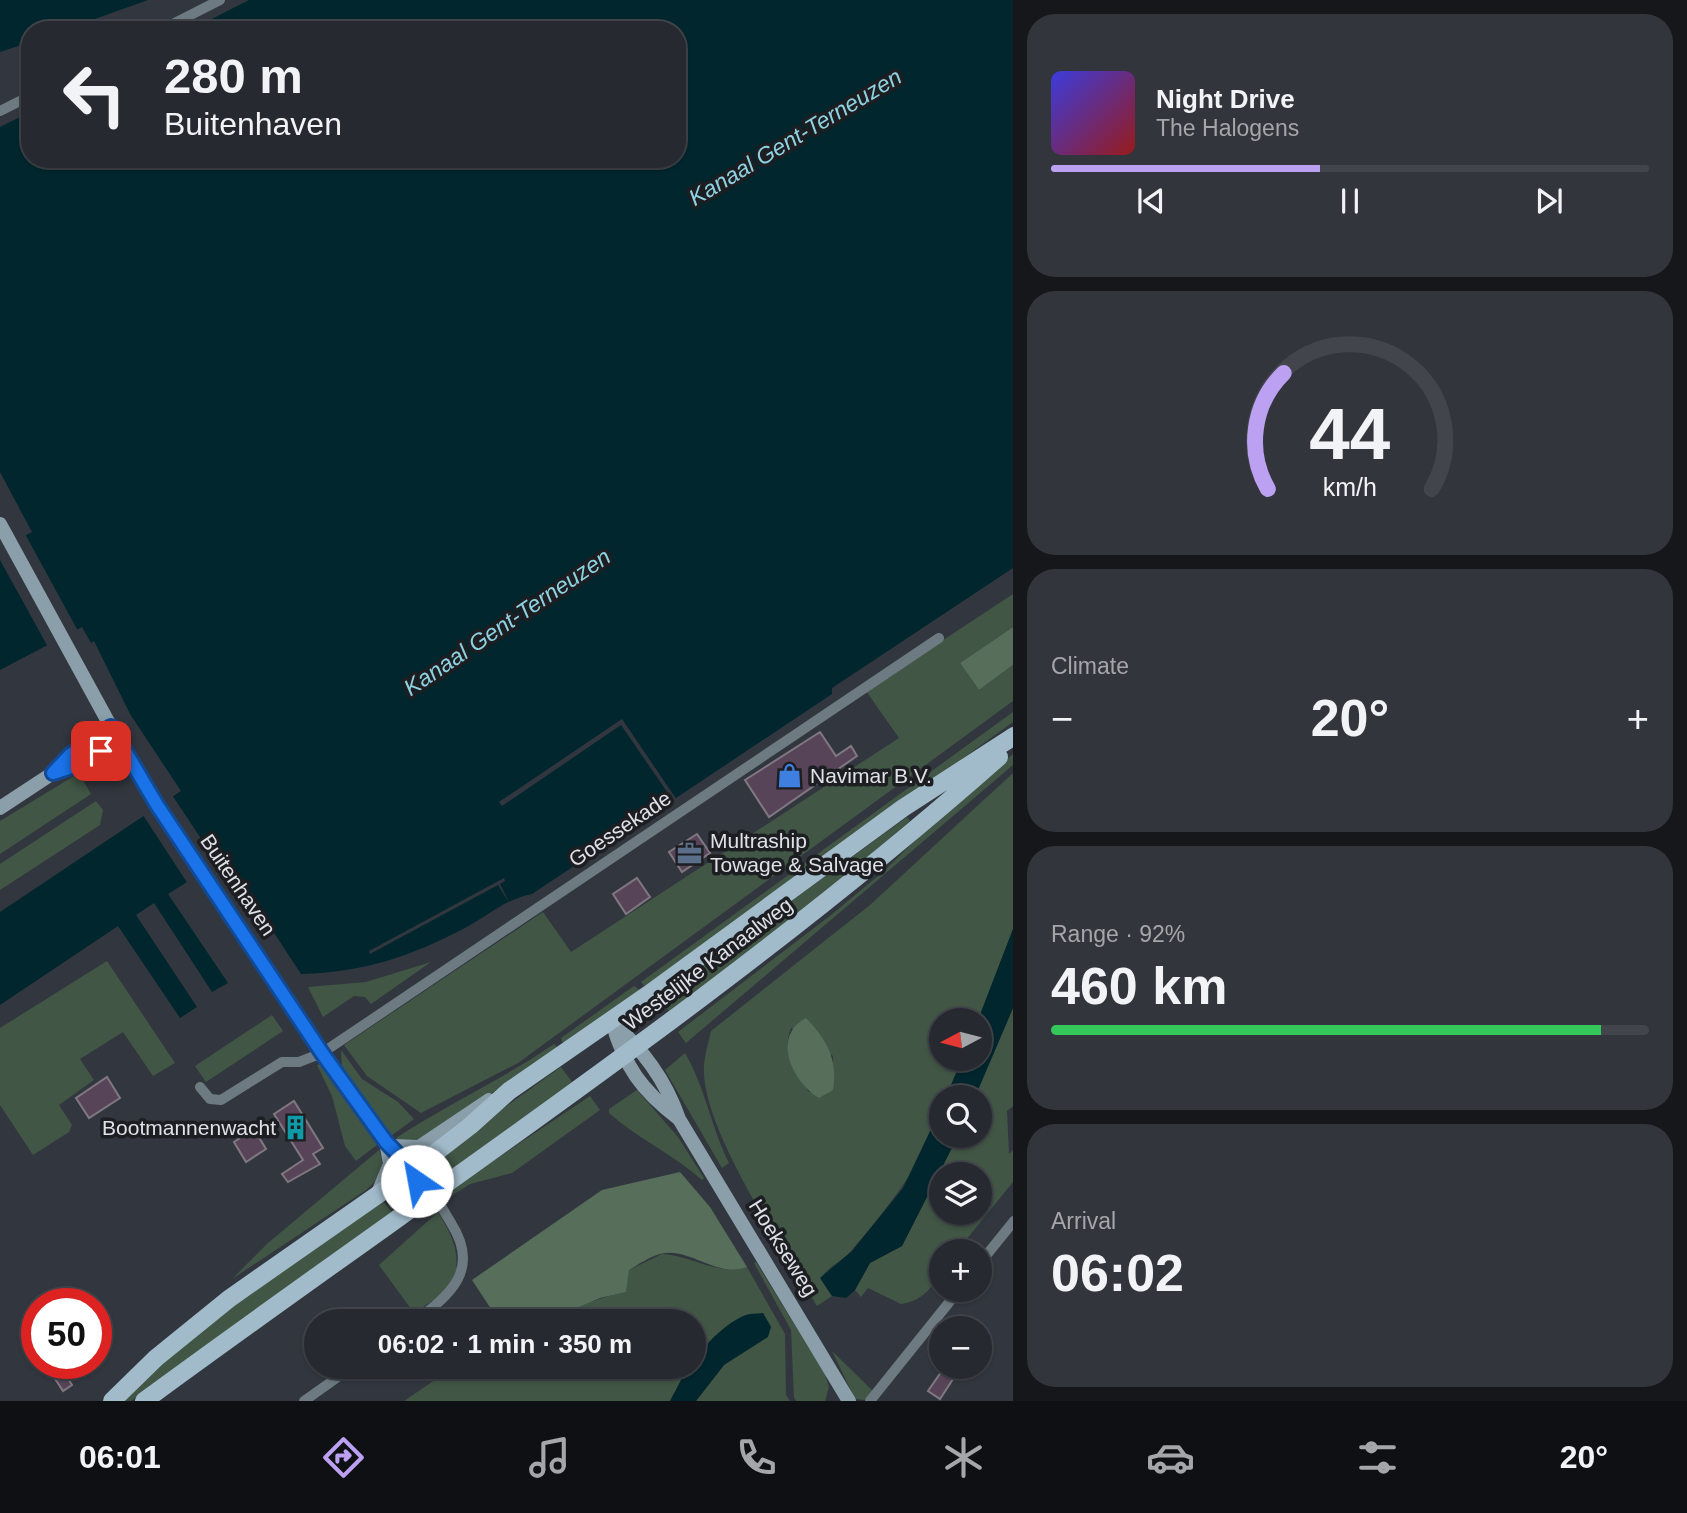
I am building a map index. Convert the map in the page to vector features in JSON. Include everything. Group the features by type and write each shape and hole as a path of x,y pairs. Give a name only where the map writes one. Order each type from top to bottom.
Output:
{"main road":[{"name":"Buitenhaven","path":"3,530 157,805 322,1053 390,1144 413,1170"},
{"path":"0,808 53,773 70,755 111,727"},
{"name":"Westelijke Kanaalweg","path":"612,1021 903,808 1013,736"},
{"path":"53,773 75,766 119,741"},
{"name":"Westelijke Kanaalweg","path":"622,1057 709,995 907,837 1013,744"},
{"path":"112,1401 156,1358 230,1298 413,1170 470,1126 509,1091 612,1021"},
{"name":"Hoekseweg","path":"612,1021 639,1046 670,1093 679,1119 848,1401"},
{"name":"Hoekseweg","path":"612,1021 622,1057 657,1103 679,1119"},
{"path":"144,1401 622,1057"},
{"path":"378,1193 390,1164 390,1144 419,1147 492,1098 509,1091"},
{"path":"413,1170 417,1187 413,1207"}],"street":[{"path":"179,21 220,0"},
{"path":"0,111 21,100"},
{"name":"Goessekade","path":"322,1053 939,638"},
{"path":"200,1087 210,1099 220,1100 282,1062 299,1062 322,1053"},
{"path":"431,1309 446,1298 461,1278 460,1241 439,1207 439,1188"},
{"path":"992,1248 1013,1221"},
{"path":"870,1401 949,1302"},
{"path":"304,1401 335,1379"}],"green space":[{"path":"1013,594 1013,627 960,663 979,690 1013,665 1013,701 518,1063 421,1113 367,1076 344,1045 543,912 571,952 899,738 866,691"},
{"path":"1013,627 1013,665 979,690 960,663"},
{"path":"1013,712 1013,722 646,988 641,982"},
{"path":"1013,754 1013,765 686,1043 678,1032 831,915 884,871 949,807"},
{"path":"79,773 91,794 0,854 0,821"},
{"path":"1013,773 1013,929 983,1008 929,1008 929,1071 957,1071 951,1085 929,1085 929,1142 893,1199 848,1254 821,1279 832,1296 817,1306 749,1192 718,1129 708,1099 704,1074 711,1031 870,905","holes":["791,1028 833,1056 833,1090 809,1092 791,1062 788,1046"]},
{"path":"96,801 103,810 100,825 0,890 0,864"},
{"path":"907,817 910,821 838,883 670,1012 658,998"},
{"path":"107,961 175,1063 153,1076 123,1032 80,1059 94,1080 59,1105 72,1125 69,1132 33,1155 0,1105 0,1028"},
{"path":"431,962 371,1004 365,997 354,996 323,1017 308,987 366,982"},
{"path":"634,986 641,991 564,1046 561,1038"},
{"path":"1013,1008 1013,1106 1007,1111 1009,1154 1013,1150 1013,1182 992,1208 992,1162 945,1162 952,1148 992,1148 992,1085 980,1085 986,1071 992,1071 992,1057"},
{"path":"272,1015 283,1031 206,1082 195,1066"},
{"path":"806,1018 825,1042 834,1069 833,1090 819,1098 801,1081 789,1059 789,1036 795,1026"},
{"path":"554,1044 559,1049 418,1142 404,1142 396,1138 515,1069"},
{"path":"341,1050 362,1079 398,1102 414,1119 391,1136 342,1068"},
{"path":"685,1053 698,1079 729,1163 722,1168 665,1070"},
{"path":"320,1064 377,1145 356,1161 345,1146 332,1096 317,1065"},
{"path":"561,1067 572,1082 451,1170 438,1155"},
{"path":"637,1090 678,1137 704,1178 702,1180 609,1113 609,1109"},
{"path":"590,1096 600,1110 512,1173 470,1184 448,1198 450,1191 469,1177"},
{"path":"379,1150 382,1168 366,1190 232,1279 268,1243"},
{"path":"680,1172 710,1207 747,1267 725,1269 682,1254 660,1254 629,1270 626,1292 600,1298 575,1309 491,1309 472,1280 602,1190"},
{"path":"929,1193 929,1225 978,1225 967,1239 929,1239 929,1290 919,1298 901,1304 868,1288 861,1297 855,1290 870,1263 902,1246"},
{"path":"380,1198 393,1213 131,1401 124,1401 185,1342"},
{"path":"438,1212 455,1248 453,1287 420,1309 411,1309 379,1265"},
{"path":"662,1254 716,1268 747,1267 785,1334 786,1395 790,1401 696,1401 724,1365 771,1327 763,1313 718,1337 706,1347 706,1309 576,1309 625,1292 629,1270"},
{"path":"756,1262 825,1374 829,1387 825,1401 796,1401 794,1398 791,1330 754,1263"},
{"path":"832,1351 875,1393 864,1400 855,1399"},
{"path":"436,1379 682,1379 670,1401 404,1401"}],"water":[{"path":"0,0 148,0 89,21 21,21 21,45 0,52"},
{"name":"Kanaal Gent-Terneuzen","path":"249,0 1013,0 1013,568 832,688 832,694 532,894 506,904 425,947 366,966 301,974 225,858 168,894 228,983 212,992 154,903 136,915 197,1007 180,1018 118,926 0,1005 0,912 181,791 130,714 94,641 91,643 82,627 0,670 0,549 32,532 0,472 0,127 21,116 21,168 686,168 686,21 208,21"},
{"path":"1013,929 1013,1008 992,1057 992,1008 983,1008"},
{"path":"957,1071 986,1071 980,1085 951,1085"},
{"path":"929,1133 929,1148 952,1148 945,1162 929,1162 929,1193 902,1246 870,1263 855,1290 846,1298 832,1296 820,1278 852,1251 903,1188"},
{"path":"763,1313 771,1327 768,1337 724,1365 696,1401 670,1401 682,1379 706,1379 706,1345 723,1329 748,1314"}],"pier":[{"path":"24,532 78,631 48,647 0,560 0,545"},
{"path":"622,719 677,800 674,802 621,725 502,806 499,802"},
{"path":"172,795 218,864 188,884 143,815"},
{"path":"504,878 505,881 500,884 510,904 498,885 370,954 369,951"}],"building":[{"name":"Navimar B.V.","path":"820,732 836,756 851,746 857,756 769,817 745,780"},
{"path":"697,834 710,853 682,872 669,852"},
{"path":"637,878 650,897 626,914 613,894"},
{"path":"107,1077 120,1098 89,1118 76,1098"},
{"name":"Bootmannenwacht","path":"294,1101 323,1148 313,1154 320,1164 288,1182 282,1174 303,1160 274,1114"},
{"path":"254,1129 266,1149 246,1162 234,1142"},
{"path":"55,1379 68,1379 72,1385 63,1391"},
{"path":"936,1379 953,1379 940,1399 928,1391"}],"place":[{"name":"Navimar B.V.","path":"790,776"},
{"name":"Multraship Towage & Salvage","path":"690,853"},
{"name":"Bootmannenwacht","path":"296,1128"}],"route":[{"path":"101,751 75,766 53,773 70,755 111,727 157,805 322,1053 386,1142 393,1146 413,1170 417,1181"}]}
